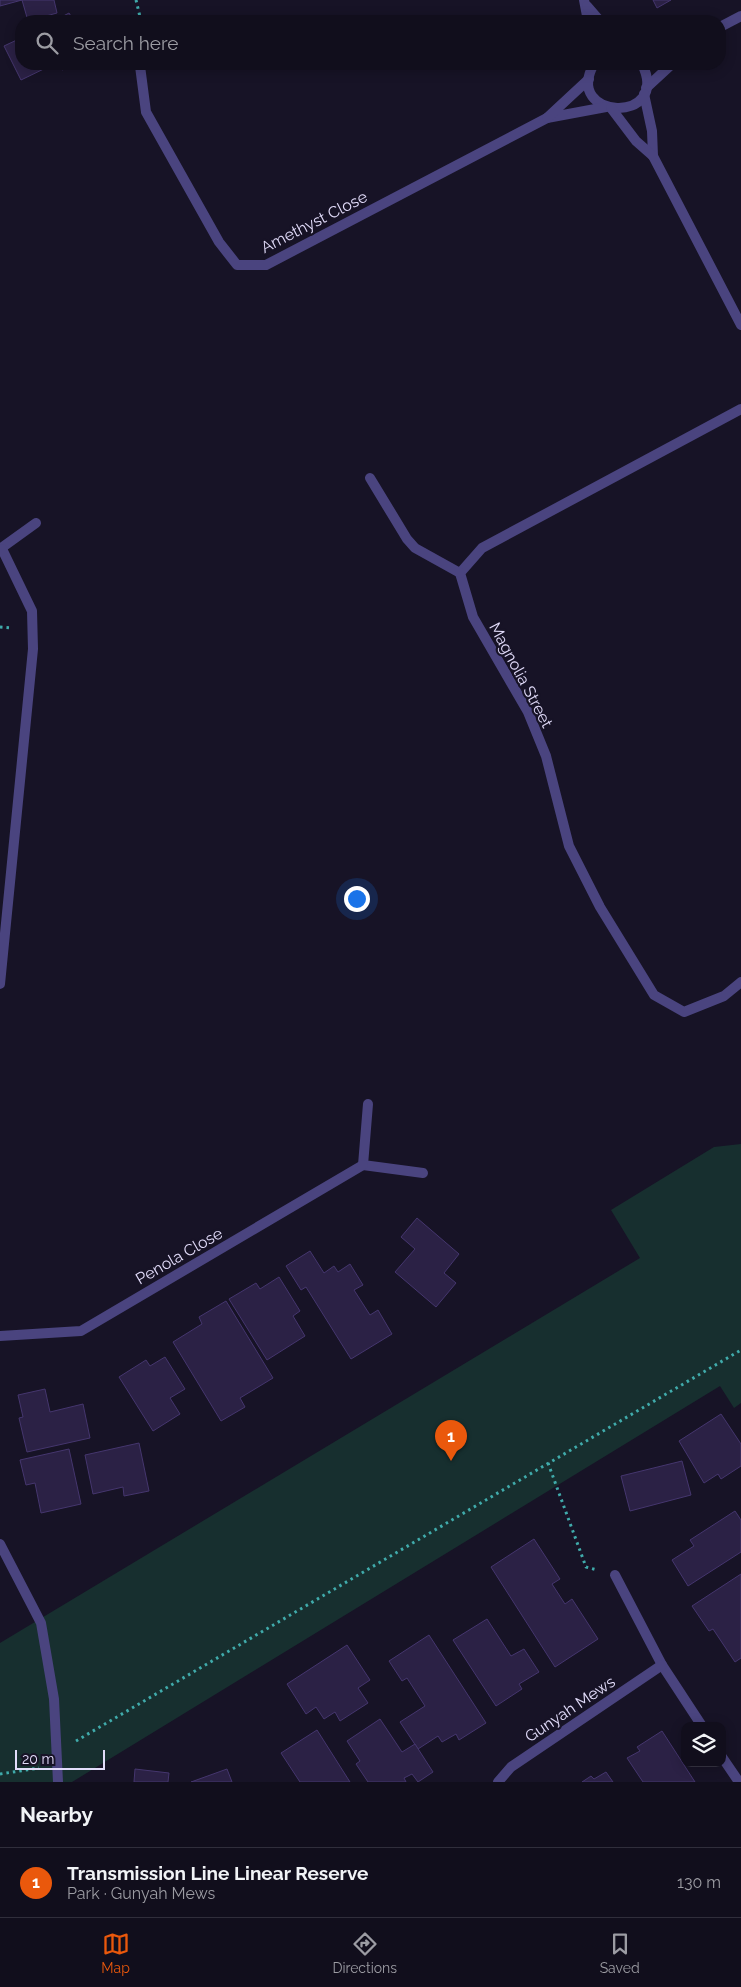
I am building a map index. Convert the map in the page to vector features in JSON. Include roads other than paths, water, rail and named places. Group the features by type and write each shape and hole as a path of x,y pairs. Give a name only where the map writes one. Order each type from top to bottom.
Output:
{"street":[{"path":"586,3 595,15"},
{"path":"726,24 741,16"},
{"name":"Amethyst Close","path":"139,70 146,112 219,242 237,265 266,265 547,118 608,107 618,109 633,105 666,70"},
{"name":"Amethyst Close","path":"547,118 590,70"},
{"path":"591,70 590,86 595,99 608,107 636,141 653,156 741,324"},
{"path":"645,70 648,78 645,91 652,131 653,156"},
{"path":"370,478 411,544 460,573 482,548 741,409"},
{"path":"0,984 33,649 32,611 1,549 36,523"},
{"name":"Magnolia Street","path":"460,573 473,617 528,712 546,756 569,846 600,907 654,995 684,1012 724,996 741,982"},
{"path":"368,1104 363,1165 423,1173"},
{"name":"Penola Close","path":"0,1336 81,1331 363,1165"},
{"path":"0,1544 41,1623 54,1700 58,1782"},
{"path":"615,1575 662,1665 699,1722"},
{"name":"Gunyah Mews","path":"498,1782 511,1767 662,1665"},
{"path":"726,1763 739,1782"}],"place":[{"name":"Transmission Line Linear Reserve","path":"451,1461"}]}
